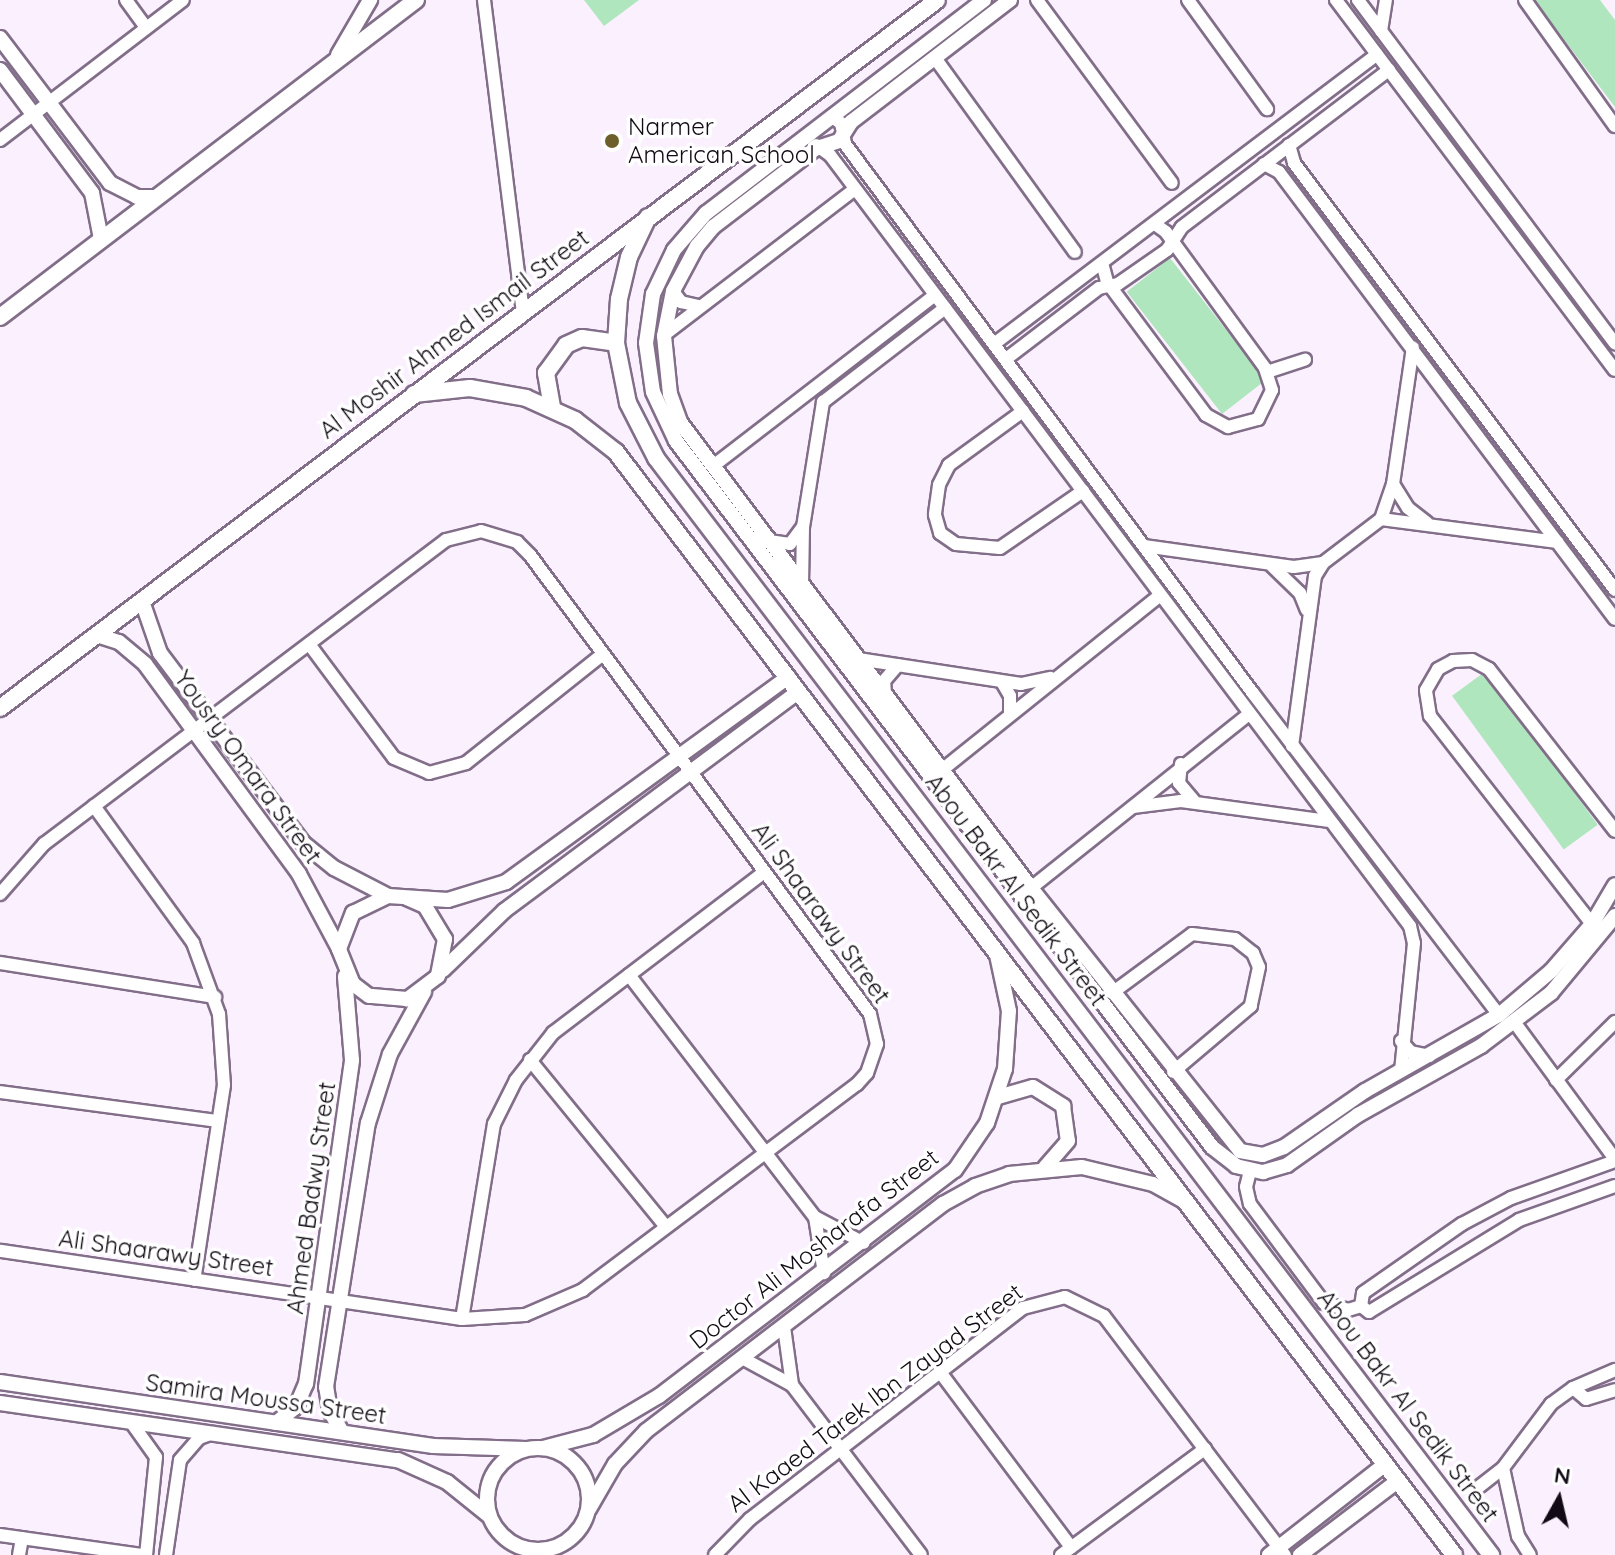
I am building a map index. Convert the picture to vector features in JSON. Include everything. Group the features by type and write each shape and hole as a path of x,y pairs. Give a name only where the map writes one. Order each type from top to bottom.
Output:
{"main road":[{"path":"0,317 416,0"},
{"name":"Al Moshir Ahmed Ismail Street","path":"0,708 937,0"},
{"name":"Abou Bakr Al Sedik Street","path":"648,217 629,257 619,299 616,343 628,403 656,458 1491,1555"},
{"path":"552,407 546,373 566,345 582,338 616,343"},
{"path":"414,394 470,388 552,407 596,435 633,471 1395,1483 1454,1555"},
{"path":"929,865 953,847"},
{"path":"1239,1274 1262,1255"}],"street":[{"path":"126,0 146,28"},
{"path":"0,140 183,0"},
{"path":"332,64 370,0"},
{"path":"484,0 523,312"},
{"path":"984,0 689,230 662,271 648,318 648,368 662,415 879,698 1231,1145 1263,1155 1284,1147 1401,1071 1499,1015 1551,971 1592,924 1615,885"},
{"path":"879,698 858,659 802,585 764,545 675,408 664,366 664,336 673,291 697,246 713,227 821,146 834,144 844,132 1010,0"},
{"path":"1037,0 1172,183"},
{"path":"1188,0 1267,109"},
{"path":"1336,0 1615,370"},
{"path":"1381,31 1386,0"},
{"path":"1525,0 1615,126"},
{"path":"1351,20 1362,5 1615,343"},
{"path":"0,38 110,183 137,197 156,197"},
{"path":"994,344 1377,54"},
{"path":"935,58 1075,252"},
{"path":"0,70 92,193 101,239"},
{"path":"1006,359 1099,288 1112,286 1173,243 1182,227 1389,70"},
{"path":"832,117 844,132 845,144 1292,746 1499,1015"},
{"path":"810,133 810,141 821,146 895,241 1083,491 1158,597 1414,934 1401,1041 1401,1071"},
{"path":"1289,145 1294,163 1615,590"},
{"path":"1264,164 1279,172 1615,619"},
{"path":"664,336 698,306 855,189"},
{"path":"1102,263 1104,277 1216,423 1241,427 1258,419 1270,401 1267,372 1173,243 1155,224"},
{"path":"895,241 910,230"},
{"path":"673,291 681,302 698,306"},
{"path":"713,466 935,295"},
{"path":"802,585 803,527 823,402 945,308"},
{"path":"1292,746 1315,576 1323,563 1381,519 1393,484 1413,347"},
{"path":"1267,372 1305,360"},
{"path":"1023,411 949,465 935,515 940,533 956,544 1000,548 1083,491"},
{"path":"1485,444 1500,435"},
{"path":"1393,484 1408,508 1431,525"},
{"path":"1381,519 1558,542"},
{"path":"764,545 790,544 803,527"},
{"name":"Ali Shaarawy Street","path":"0,894 28,856 194,730 446,540 481,531 517,542 530,555 870,1014 877,1044 867,1073 857,1084 666,1227 555,1305 494,1320 462,1319 0,1251"},
{"path":"1144,546 1309,567 1323,563"},
{"path":"1268,563 1300,593 1309,613"},
{"path":"933,767 1010,712 1158,597"},
{"name":"Yousry Omara Street","path":"142,601 154,644 303,843 334,868 388,896"},
{"name":"Yousry Omara Street","path":"97,635 138,655 299,874 339,949"},
{"path":"309,644 394,758 429,773 466,763 603,654"},
{"path":"858,659 1021,684 1056,675"},
{"path":"1592,924 1430,716 1426,690 1438,669 1453,661 1472,660 1489,669 1615,831"},
{"path":"879,698 884,681 898,665"},
{"path":"788,677 506,882 458,898 388,896 353,913 339,949 343,967 361,990 388,1001 425,991 504,911 799,691"},
{"path":"1002,682 1010,696 1010,712"},
{"path":"1238,702 1252,692"},
{"path":"1031,888 1181,764 1248,715"},
{"path":"1261,733 1275,723"},
{"path":"1181,764 1183,793 1200,804"},
{"path":"933,767 1212,1147 1250,1171 1287,1165 1358,1115 1515,1023 1581,961 1615,916"},
{"path":"1126,809 1162,801 1328,821"},
{"path":"94,806 193,943 215,997 225,1064 194,1280"},
{"path":"462,1319 494,1124 530,1060 553,1033 764,872"},
{"path":"407,898 438,921 445,939 438,976"},
{"path":"1112,993 1192,934 1235,939 1253,953 1259,967 1251,1006 1173,1072"},
{"name":"Doctor Ali Mosharafa Street","path":"543,1448 617,1423 824,1273 955,1170 998,1097 1009,1026 997,955"},
{"path":"0,963 215,997"},
{"name":"Ahmed Badwy Street","path":"276,1423 302,1396 319,1298 352,1060 343,967"},
{"path":"629,975 815,1217 864,1243"},
{"name":"Ahmed Badwy Street","path":"342,1432 326,1387 374,1100 390,1054 425,991"},
{"path":"1556,1080 1615,1022"},
{"path":"1361,1306 1367,1290 1426,1247 1511,1198 1615,1160 1515,1023"},
{"path":"1401,1041 1411,1052 1430,1056"},
{"path":"1430,1056 1437,1070"},
{"path":"530,1060 666,1227"},
{"path":"998,1097 1033,1087 1063,1106 1068,1141 1045,1167"},
{"path":"0,1092 218,1121"},
{"name":"Doctor Ali Mosharafa Street","path":"589,1509 615,1464 646,1431 943,1204 1009,1174 1045,1167 1118,1172 1186,1202"},
{"path":"1250,1171 1246,1187 1250,1204 1324,1303 1348,1310 1361,1306"},
{"path":"1361,1306 1369,1312 1381,1307 1475,1243 1543,1211 1615,1186"},
{"path":"815,1217 824,1273"},
{"path":"1367,1290 1378,1292 1381,1307"},
{"path":"797,1293 809,1308"},
{"name":"Al Kaaed Tarek Ibn Zayad Street","path":"715,1555 737,1528 1036,1301 1079,1301 1104,1316 1278,1552"},
{"path":"784,1327 792,1385"},
{"path":"742,1358 792,1385 921,1555"},
{"path":"1480,1486 1503,1468 1534,1421 1573,1388 1615,1370"},
{"path":"940,1372 1066,1551 1205,1449"},
{"name":"Samira Moussa Street","path":"0,1382 433,1446 526,1449"},
{"path":"1573,1388 1586,1399 1615,1390"},
{"name":"Samira Moussa Street","path":"0,1403 398,1460 447,1482 488,1515"},
{"path":"0,1535 144,1555 156,1457 131,1422"},
{"path":"166,1555 180,1460 199,1438 213,1433"},
{"path":"511,1555 488,1515 486,1498 493,1474 510,1455 526,1449 543,1448 560,1453 579,1469 589,1492 589,1509 572,1539 570,1555"},
{"path":"1278,1552 1383,1466"},
{"path":"1503,1468 1518,1536 1530,1555"},
{"path":"1300,1555 1395,1483"},
{"path":"19,1555 22,1538"},
{"path":"505,1540 539,1551 572,1539"}],"green space":[{"path":"584,0 639,0 604,26"},
{"path":"1534,0 1600,0 1615,20 1615,107"},
{"path":"1170,258 1265,380 1222,414 1127,292"},
{"path":"1486,671 1598,825 1564,849 1452,696"}],"place":[{"name":"Narmer American School","path":"612,141"}]}
